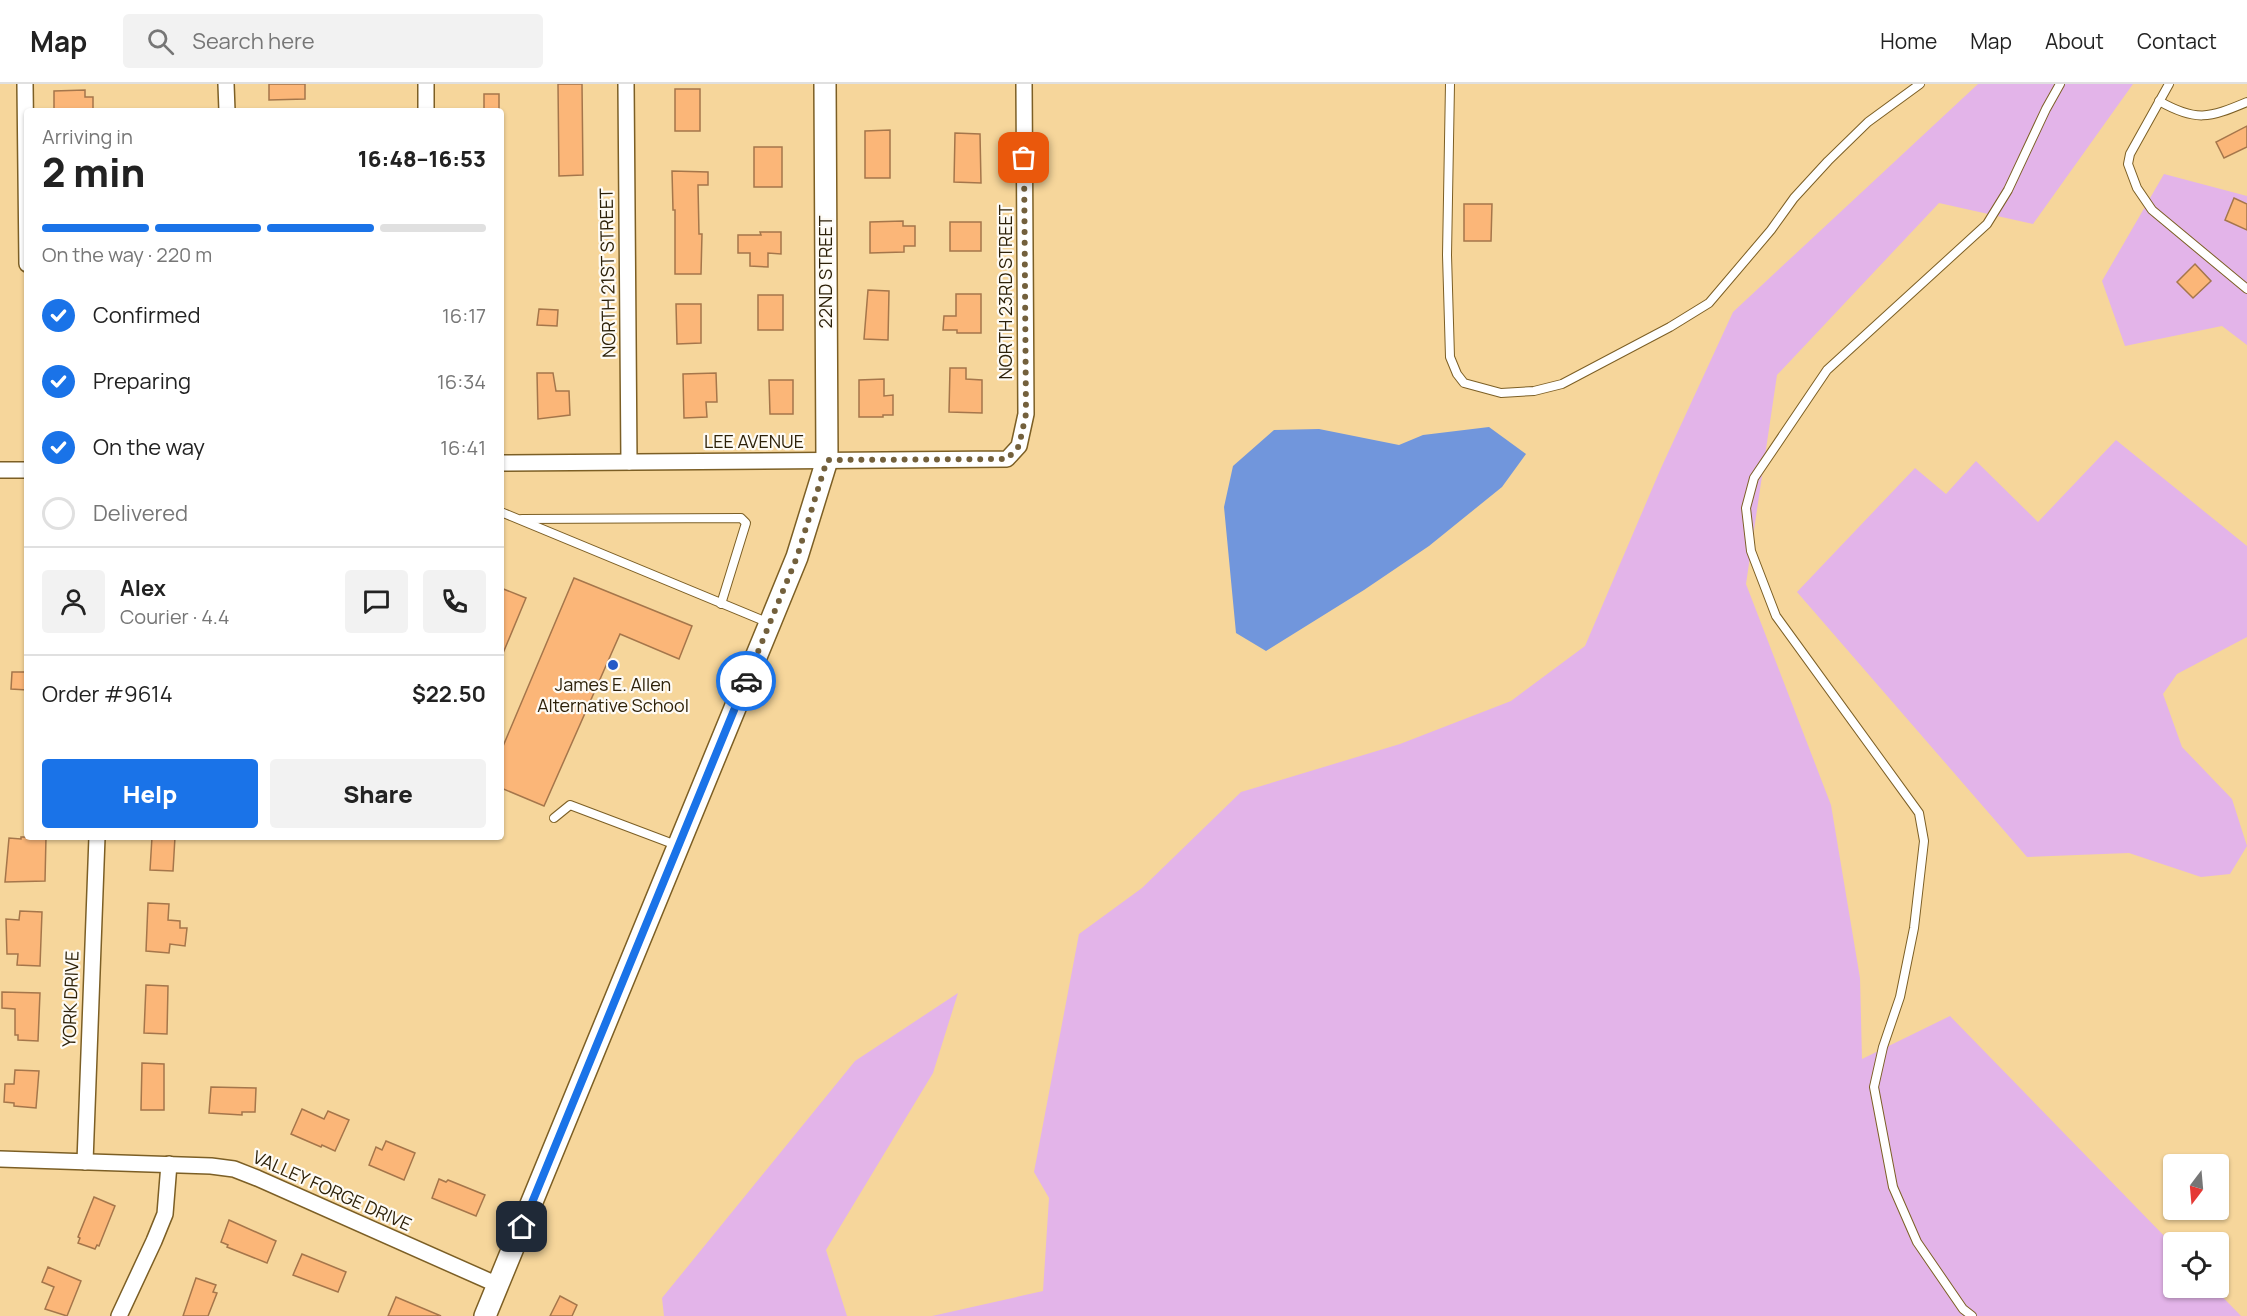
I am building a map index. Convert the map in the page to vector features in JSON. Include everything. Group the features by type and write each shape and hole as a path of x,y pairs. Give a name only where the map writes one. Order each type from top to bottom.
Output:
{"street":[{"path":"25,84 25,108"},
{"path":"226,84 227,108"},
{"path":"426,84 426,108"},
{"name":"NORTH 21ST STREET","path":"626,84 629,462"},
{"name":"22ND STREET","path":"485,1316 797,557 827,460 825,84"},
{"name":"NORTH 23RD STREET","path":"1007,459 1019,446 1026,414 1024,84"},
{"name":"LEE AVENUE","path":"504,463 1007,459"},
{"path":"0,470 24,470"},
{"name":"YORK DRIVE","path":"85,1162 97,840"},
{"name":"VALLEY FORGE DRIVE","path":"0,1159 169,1164 234,1169 498,1285"},
{"path":"119,1316 165,1214 169,1164"}],"lane":[{"path":"1450,84 1447,255 1450,357 1457,374 1464,383 1501,393 1534,390 1562,384 1670,327 1709,303 1772,230 1794,198 1828,161 1868,122 1920,84"},
{"path":"1971,1316 1917,1242 1893,1187 1874,1087 1883,1047 1900,997 1914,928 1924,841 1919,813 1776,615 1750,551 1746,508 1754,478 1827,370 1988,224 2008,190 2060,84"},
{"path":"2169,84 2133,146 2128,164 2139,193 2152,210 2247,289"},
{"path":"2159,101 2176,111 2196,117 2218,114 2247,102"},
{"path":"504,513 770,623"},
{"path":"522,519 741,518 746,523 721,604"},
{"path":"554,819 570,805 678,846"}],"shaded area":[{"path":"1978,84 2133,84 2033,224 1939,203 1777,375 1746,584 1831,805 1860,978 1862,1059 1950,1016 2163,1235 2163,1298 2224,1298 2241,1316 932,1316 1043,1291 1049,1198 1034,1172 1079,934 1142,888 1241,792 1400,744 1511,701 1585,646 1661,468 1733,312"},
{"path":"2164,174 2247,196 2247,345 2222,326 2125,346 2102,281"},
{"path":"2116,440 2247,546 2247,637 2177,674 2163,694 2182,747 2232,799 2247,846 2230,874 2201,877 2129,853 2027,857 1797,592 1915,468 1946,494 1976,461 2038,522"},
{"path":"958,993 933,1073 826,1250 847,1316 664,1316 662,1298 855,1061"}],"water":[{"path":"1489,427 1526,454 1502,487 1429,546 1266,651 1236,633 1224,507 1233,466 1274,430 1319,429 1399,445 1423,435"}],"building":[{"path":"269,84 305,84 305,99 269,100"},
{"path":"558,84 582,84 583,175 559,176"},
{"path":"675,89 700,89 700,131 675,131"},
{"path":"85,90 85,97 93,97 93,108 54,108 54,91"},
{"path":"484,94 499,94 499,108 484,108"},
{"path":"2247,126 2247,147 2224,158 2216,142"},
{"path":"890,130 890,178 865,178 865,131"},
{"path":"955,133 980,134 981,183 954,182"},
{"path":"754,147 782,147 782,187 754,187"},
{"path":"672,171 708,172 708,185 698,185 699,234 702,234 701,274 675,274 675,210 673,210"},
{"path":"2234,198 2247,204 2247,230 2225,220"},
{"path":"1464,204 1492,204 1491,241 1464,241"},
{"path":"903,221 903,226 915,226 915,246 904,246 904,252 870,253 870,222"},
{"path":"950,222 981,222 981,251 950,251"},
{"path":"760,232 781,232 781,254 768,253 768,267 750,266 750,253 738,253 738,235 761,235"},
{"path":"2195,264 2211,281 2193,298 2177,282"},
{"path":"868,290 889,291 888,340 864,339"},
{"path":"956,294 981,294 981,333 957,333 957,330 943,330 944,316 956,316"},
{"path":"758,295 783,295 783,330 758,330"},
{"path":"676,304 701,304 701,343 677,344"},
{"path":"539,309 558,310 557,326 537,325"},
{"path":"950,368 966,368 966,379 982,380 982,413 949,412"},
{"path":"537,373 553,373 556,391 569,391 570,415 538,419"},
{"path":"716,373 717,402 706,402 707,417 684,418 683,374"},
{"path":"884,379 884,396 893,395 893,415 859,417 859,380"},
{"path":"769,380 793,380 793,414 770,414"},
{"path":"574,578 692,626 679,659 620,634 544,806 504,789 504,744"},
{"path":"504,589 526,598 504,651"},
{"path":"12,672 24,672 24,690 11,689"},
{"path":"24,837 24,840 46,840 45,881 5,882 9,838"},
{"path":"152,840 175,840 173,871 150,870"},
{"path":"148,903 169,904 168,920 180,921 180,928 187,928 185,946 170,944 169,953 146,951"},
{"path":"20,911 42,912 40,966 17,965 18,954 7,954 6,919 19,920"},
{"path":"146,985 168,986 167,1034 144,1033"},
{"path":"2,992 40,993 38,1041 18,1040 18,1035 15,1035 15,1009 2,1008"},
{"path":"142,1063 164,1064 164,1110 141,1110"},
{"path":"15,1070 39,1071 36,1108 14,1106 14,1103 4,1102 5,1084 14,1084"},
{"path":"211,1087 256,1088 255,1112 242,1112 242,1115 209,1113"},
{"path":"302,1109 324,1119 328,1111 349,1120 335,1151 291,1134"},
{"path":"386,1141 415,1153 404,1180 369,1165 376,1147 382,1150"},
{"path":"439,1179 446,1182 448,1180 485,1195 476,1216 432,1198"},
{"path":"94,1197 115,1206 99,1246 97,1245 95,1249 78,1243 80,1238 78,1237"},
{"path":"229,1220 276,1241 267,1263 227,1247 228,1245 221,1242"},
{"path":"302,1254 346,1272 338,1292 293,1275"},
{"path":"48,1267 81,1281 67,1316 45,1309 54,1287 42,1282"},
{"path":"196,1278 216,1285 213,1292 217,1293 208,1316 183,1316"},
{"path":"560,1296 577,1305 572,1316 550,1316"},
{"path":"396,1297 441,1316 388,1316"}],"way so far":[{"path":"746,681 797,557 827,460 1007,459 1019,446 1026,414 1024,158"}],"place":[{"name":"James E. Allen Alternative School","path":"613,665"}],"route":[{"path":"522,1227 746,681"}]}
